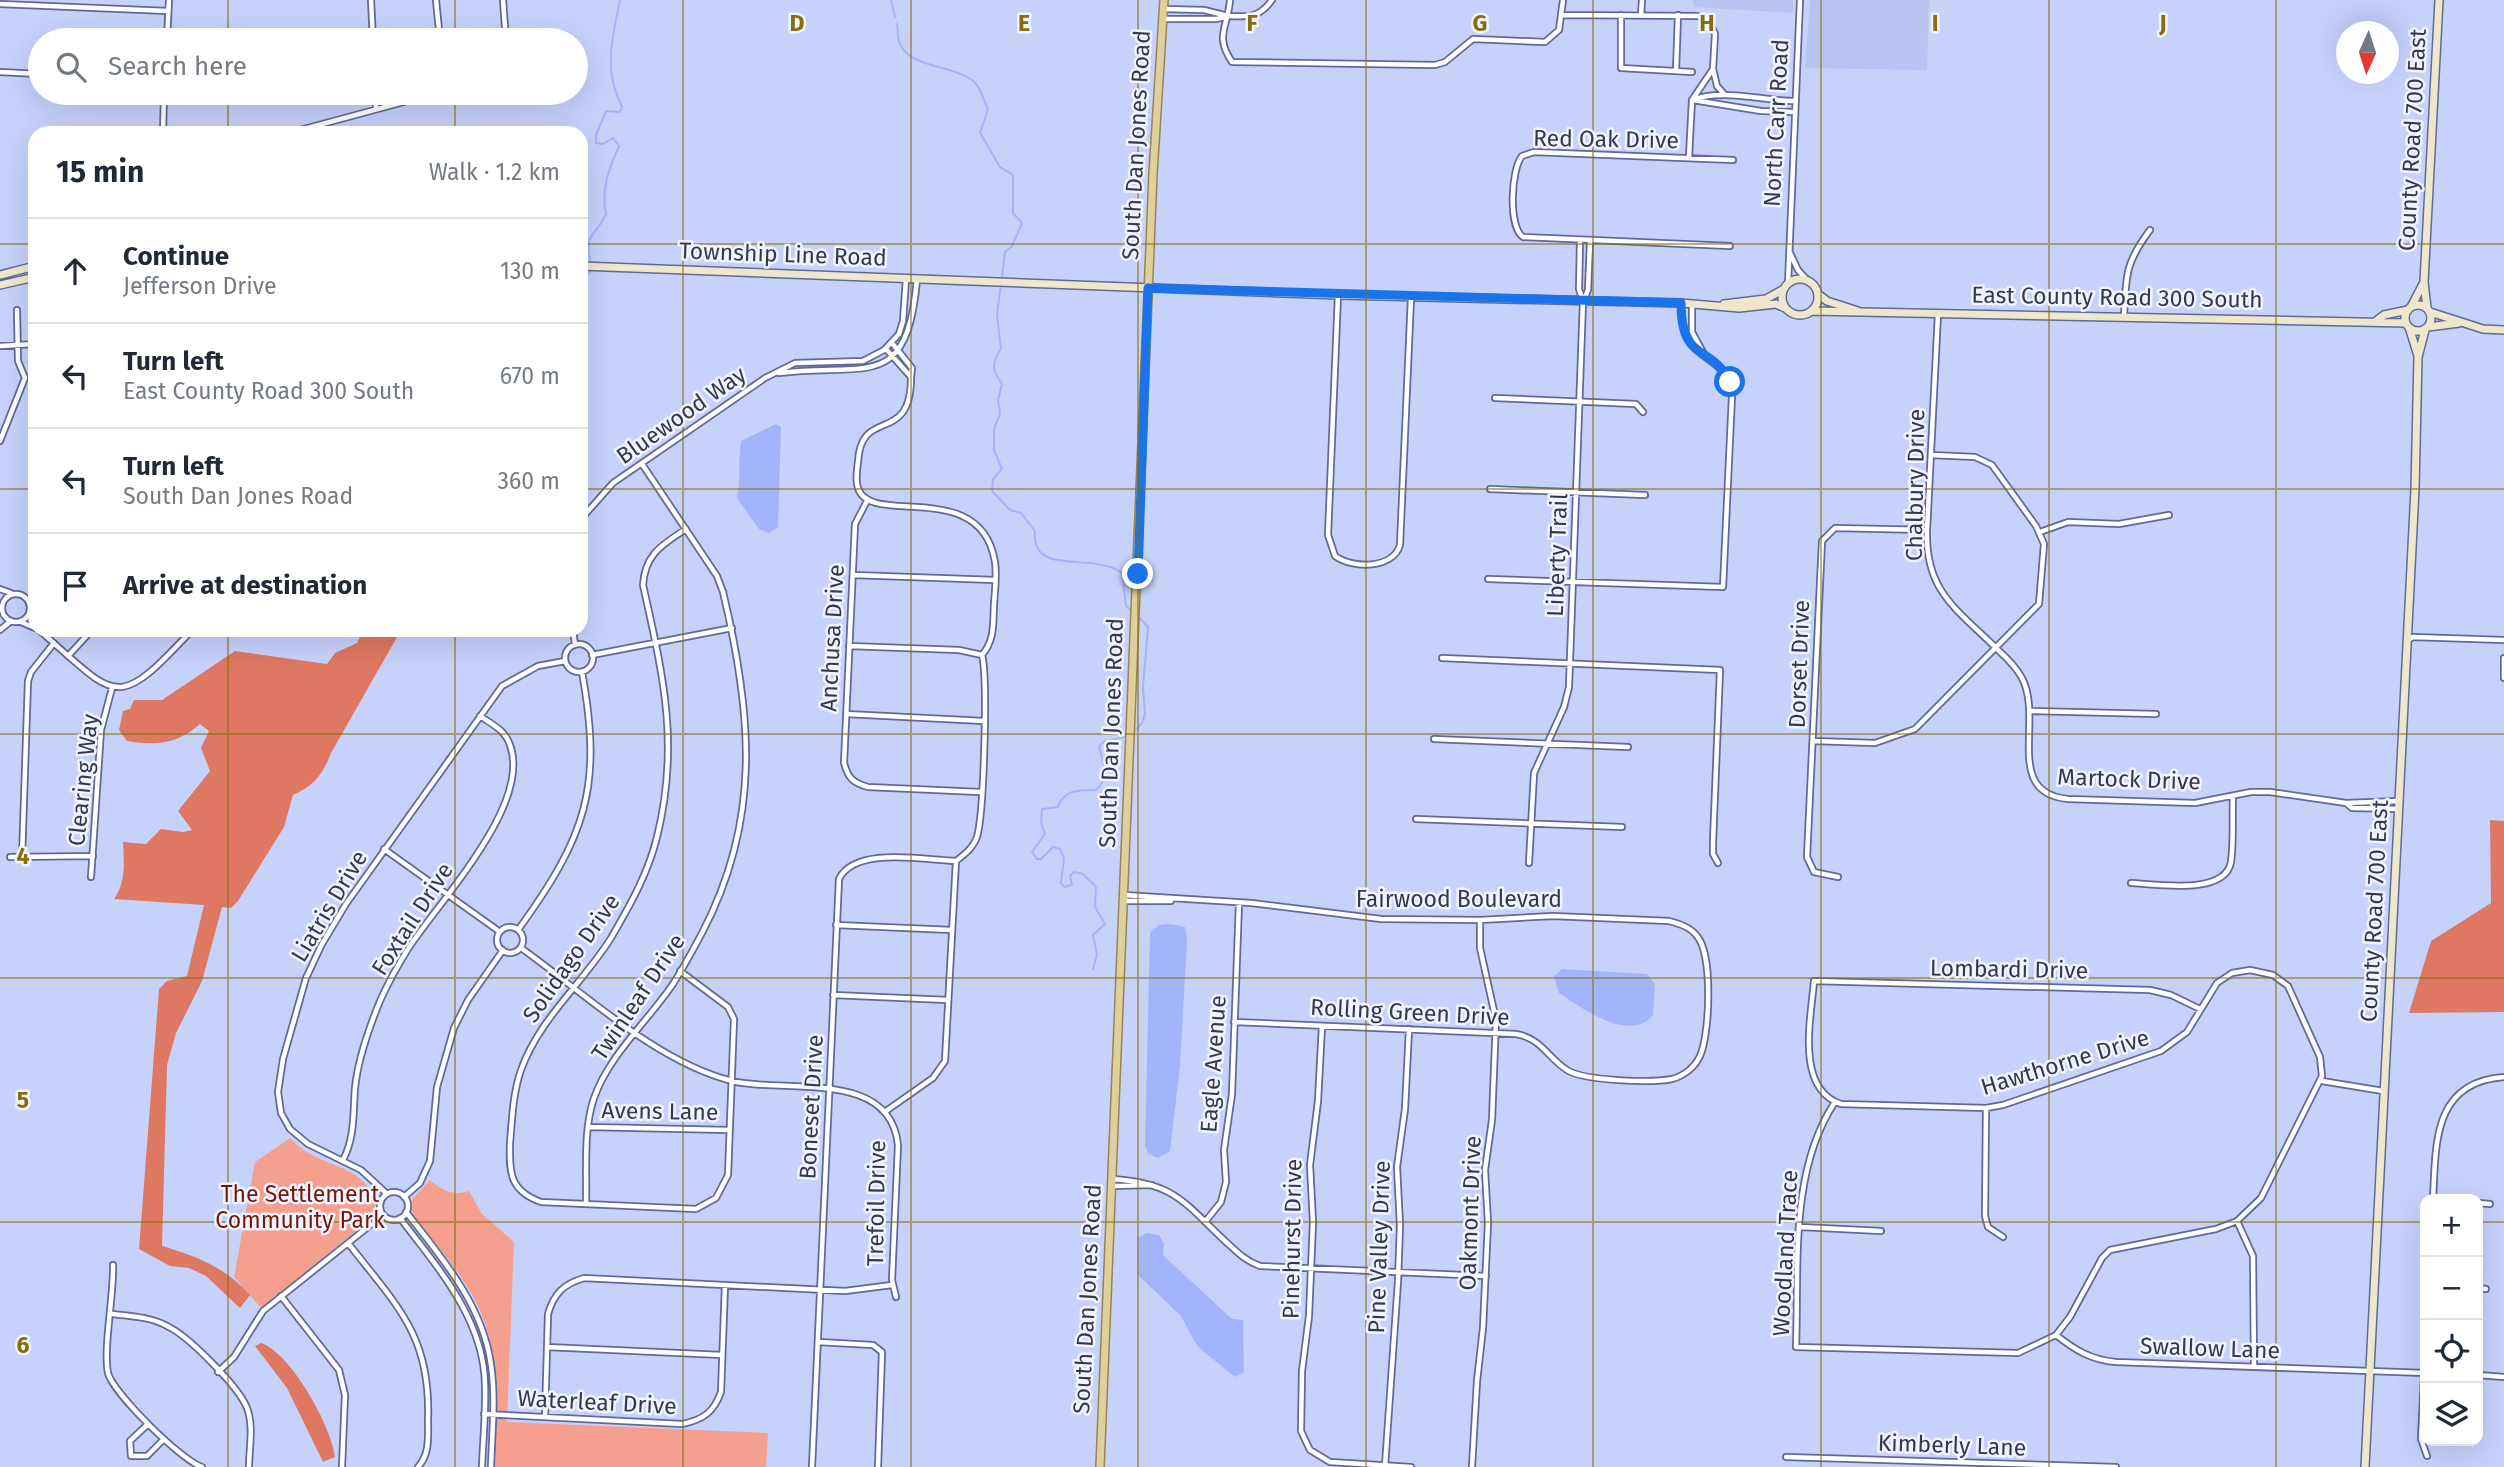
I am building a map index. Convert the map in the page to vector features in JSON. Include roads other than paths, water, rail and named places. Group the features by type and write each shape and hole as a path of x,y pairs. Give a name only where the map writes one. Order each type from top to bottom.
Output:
{"main road":[{"name":"South Dan Jones Road","path":"1100,1467 1148,288 1164,0"}],"street":[{"path":"167,28 169,0"},
{"path":"371,0 372,28"},
{"path":"436,0 438,28"},
{"path":"503,0 505,28"},
{"path":"1230,0 1228,16 1223,26 1222,48 1232,62 1435,65 1445,62 1473,39 1545,42 1559,30 1563,0"},
{"path":"1163,9 1204,10 1228,16 1254,17 1264,12 1272,0"},
{"path":"1641,15 1642,0"},
{"name":"North Carr Road","path":"1786,287 1800,0"},
{"name":"County Road 700 East","path":"2428,310 2424,282 2439,0"},
{"path":"0,4 168,10"},
{"path":"1563,15 1703,17 1714,27 1713,69 1717,86 1725,94"},
{"path":"1621,15 1621,68 1692,72"},
{"path":"1676,71 1678,15"},
{"path":"1162,19 1217,19 1228,16"},
{"path":"1689,158 1692,100 1713,69"},
{"path":"0,72 28,73"},
{"path":"1692,100 1725,94 1762,101 1795,101"},
{"path":"1692,100 1761,111 1794,111"},
{"path":"163,126 164,105"},
{"path":"376,105 376,110"},
{"path":"315,126 394,105"},
{"name":"Red Oak Drive","path":"1730,246 1530,239 1514,229 1515,169 1522,156 1534,152 1733,160"},
{"path":"2124,318 2126,278 2132,254 2150,230"},
{"name":"Liberty Trail","path":"1529,863 1534,773 1567,701 1571,663 1583,300 1579,289 1580,241"},
{"path":"1583,300 1588,290 1590,242"},
{"path":"1148,288 1410,298 1681,303 1739,308 1776,304 1798,315 1812,311 1818,294 1798,270 1788,248"},
{"name":"Township Line Road","path":"588,266 1148,288"},
{"path":"0,275 28,268"},
{"path":"0,285 28,279"},
{"name":"Bluewood Way","path":"588,510 601,494 775,373 795,363 863,361 886,349 899,334 905,308 906,279"},
{"name":"Bluewood Way","path":"775,373 854,371 871,368 892,356 909,331 917,279"},
{"path":"1720,305 1766,299 1798,279 1808,281"},
{"name":"County Road 700 East","path":"2409,309 2424,282"},
{"path":"1785,307 1782,299 1786,287"},
{"name":"East County Road 300 South","path":"1818,294 1827,301 1858,311"},
{"path":"1338,295 1328,535 1330,548 1337,558 1363,563 1389,561 1400,545 1410,298"},
{"path":"1488,579 1723,587 1732,396 1727,376 1693,349 1685,338 1681,303"},
{"path":"1692,304 1692,332 1705,357"},
{"path":"2460,323 2416,331 2407,325 2409,309 2419,305 2460,323 2504,330"},
{"path":"905,308 914,308"},
{"name":"East County Road 300 South","path":"2376,321 2384,315 2409,309"},
{"path":"1,438 25,378 18,361 17,310"},
{"path":"2427,328 2428,310"},
{"name":"East County Road 300 South","path":"1812,311 2376,321 2407,325"},
{"name":"Chalbury Drive","path":"1938,313 1926,553 1937,586 2022,679 2031,711 2029,768 2037,787"},
{"name":"County Road 700 East","path":"2365,1467 2420,376 2418,357 2407,325"},
{"name":"County Road 700 East","path":"2418,357 2427,328"},
{"path":"892,343 912,368 909,405 905,412 888,424 867,432 861,439 857,486 867,501 879,505 939,508 966,518 983,534 994,557 995,580 992,640 982,654"},
{"path":"0,346 28,344"},
{"path":"886,349 911,377"},
{"path":"1495,398 1636,404 1643,412"},
{"path":"1814,741 1875,743 1908,734 1997,649 2039,604 2044,544 2039,532 1992,466 1975,457 1931,455"},
{"name":"Twinleaf Drive","path":"586,1204 589,1127 594,1097 604,1078 680,971 703,933 726,881 741,828 748,775 748,729 732,628 717,576 642,464"},
{"path":"1490,489 1645,495"},
{"name":"Anchusa Drive","path":"867,501 855,524 844,764 851,779 867,786 980,792"},
{"path":"2039,532 2068,522 2119,524 2169,514"},
{"name":"Dorset Drive","path":"1838,877 1818,874 1808,864 1822,541 1835,528 1927,530"},
{"name":"Solidago Drive","path":"686,529 656,549 647,559 644,571 643,584 669,718 667,791 657,835 641,886 608,941 537,1037 521,1069 512,1115 509,1169 519,1191 541,1202 696,1209 716,1198 728,1175 729,1130"},
{"path":"853,575 995,580"},
{"path":"0,589 26,598 28,604"},
{"path":"12,594 1,602 1,615 11,621 28,625"},
{"path":"20,621 28,613"},
{"path":"0,631 11,621"},
{"path":"592,655 732,628"},
{"path":"47,637 95,680 116,688 136,684 150,675 185,637"},
{"path":"68,656 86,637"},
{"path":"574,637 575,645"},
{"path":"2407,641 2413,637 2504,640"},
{"path":"22,858 28,681 31,672 54,643"},
{"path":"575,645 587,647 592,655 591,666 582,672"},
{"path":"575,645 567,652 565,661 570,668 582,672"},
{"path":"849,646 960,650 982,654"},
{"path":"521,948 636,1032 680,1060 731,1080 757,1086 829,1089 860,1094 886,1111 933,1078 942,1068 956,861 966,854 977,836 986,669 982,654"},
{"path":"1442,658 1720,670 1713,842 1713,855 1718,863"},
{"path":"2504,658 2504,678"},
{"name":"Liatris Drive","path":"387,1194 361,1170 308,1144 290,1129 281,1113 278,1092 293,1016 306,978 340,914 502,686 520,674 565,661"},
{"path":"519,930 567,856 586,805 592,742 582,672"},
{"name":"Clearing Way","path":"91,877 101,730 116,688"},
{"path":"2031,711 2156,714"},
{"path":"846,714 984,721"},
{"name":"Foxtail Drive","path":"343,1160 353,1132 355,1085 364,1044 381,1000 407,950 489,838 510,783 513,764 510,744 503,732 481,716"},
{"path":"1434,740 1628,747"},
{"name":"Martock Drive","path":"2037,787 2049,796 2068,799 2195,803 2270,792 2346,803 2351,801 2399,805"},
{"path":"2131,883 2204,885 2220,879 2230,864 2233,796"},
{"path":"1416,819 1622,827"},
{"path":"384,849 500,932"},
{"path":"10,857 93,856"},
{"name":"Boneset Drive","path":"812,1467 839,879 849,865 874,858 956,861"},
{"name":"Fairwood Boulevard","path":"1123,898 1161,903 1175,900 1240,903 1381,919 1480,920 1553,916 1670,921 1683,925 1698,936 1707,960 1705,1038 1699,1058 1692,1068"},
{"name":"Eagle Avenue","path":"1205,1222 1221,1202 1224,1191 1224,1150 1232,1094 1240,903"},
{"name":"Oakmont Drive","path":"1472,1467 1486,1276 1485,1170 1492,1119 1496,1033 1495,1005 1480,948 1480,920"},
{"path":"836,925 952,930"},
{"path":"507,928 519,930 523,939 521,948 514,953 503,950 498,941 500,932 507,928"},
{"path":"404,1197 427,1172 432,1149 437,1087 454,1028 468,1000 503,950"},
{"name":"Hawthorne Drive","path":"1835,1102 1986,1108 2161,1051 2187,1032 2217,983 2232,973 2249,970 2273,975 2288,986 2321,1062 2322,1081"},
{"path":"680,971 728,1007 734,1019 729,1130"},
{"name":"Lombardi Drive","path":"1835,1102 1826,1097 1815,1082 1812,1066 1814,981 2150,990 2183,999 2200,1009"},
{"path":"833,995 948,1000"},
{"name":"Rolling Green Drive","path":"1234,1022 1496,1033 1531,1038 1564,1069 1579,1076 1661,1080 1675,1078 1692,1068"},
{"name":"Pinehurst Drive","path":"1322,1026 1318,1101 1310,1165 1313,1222 1300,1422 1310,1450 1330,1462 1385,1466"},
{"name":"Pine Valley Drive","path":"1385,1466 1401,1225 1397,1167 1405,1109 1409,1029"},
{"path":"2433,1194 2437,1132 2447,1109 2474,1084 2504,1077"},
{"path":"2056,1335 2070,1317 2102,1258 2110,1250 2216,1229 2237,1221 2261,1198 2322,1081 2384,1091"},
{"name":"Woodland Trace","path":"1835,1102 1809,1153 1803,1182 1796,1348 2000,1354 2018,1353 2056,1335"},
{"path":"1986,1108 1985,1216 1988,1227 2003,1237"},
{"name":"Trefoil Drive","path":"886,1111 896,1130 898,1145 892,1285 896,1297"},
{"name":"Avens Lane","path":"589,1127 729,1130"},
{"path":"1112,1183 1157,1185 1177,1195 1252,1263 1486,1276"},
{"path":"404,1197 396,1192 387,1194 381,1201 383,1215 391,1220 400,1218 406,1212"},
{"path":"404,1197 406,1212 450,1268 476,1314 491,1363 491,1467"},
{"path":"2483,1203 2490,1204"},
{"path":"218,1372 234,1357 255,1320 383,1215"},
{"path":"400,1218 443,1273 468,1316 482,1363 482,1467"},
{"path":"2237,1221 2253,1256 2254,1367"},
{"path":"1801,1227 1881,1231"},
{"path":"348,1243 407,1320 424,1358 429,1385 427,1447 418,1467"},
{"path":"113,1265 108,1372 117,1388 148,1424 181,1457 202,1467"},
{"path":"545,1417 547,1348 552,1301 569,1283 584,1278 850,1291 892,1285"},
{"path":"547,1348 722,1354 725,1285"},
{"path":"281,1296 339,1370 345,1395 342,1467"},
{"path":"112,1314 141,1317 169,1327 185,1338 218,1372 248,1409 249,1467"},
{"name":"Swallow Lane","path":"2056,1335 2075,1350 2106,1361 2420,1373"},
{"path":"818,1342 879,1348 882,1355 878,1467"},
{"name":"Waterleaf Drive","path":"484,1414 682,1424 706,1416 716,1405 721,1392 722,1354"},
{"path":"2483,1375 2504,1377"},
{"path":"2424,1383 2421,1439 2427,1456"},
{"path":"148,1424 130,1441 131,1456 147,1456 164,1439"},
{"name":"Kimberly Lane","path":"1786,1457 1969,1465 2116,1467"},
{"path":"1385,1466 1410,1467"}],"waterway":[{"path":"591,265 589,241 606,214 605,188 619,146 613,138 603,144 596,143 596,135 606,111 620,112 622,107 611,67 612,41 620,0"},
{"path":"891,0 895,17"},
{"path":"897,24 898,39 904,50 922,62 968,78 978,86 988,109 980,133 1000,167 1013,175 1013,213 1022,223 1012,246 1005,252 1002,278"},
{"path":"588,274 592,270"},
{"path":"1001,284 997,315 1001,349 994,366 1002,384 998,400 1000,414 994,429 994,450 1002,469 993,479 992,491 1010,510 1021,513 1035,531 1036,545 1043,554 1053,559 1110,567 1122,573 1126,606 1132,611"},
{"path":"1133,733 1142,723 1145,714 1143,687 1148,627 1139,617"},
{"path":"1093,969 1097,955 1093,935 1105,924 1095,907 1096,887 1083,874 1074,872 1070,876 1072,885 1064,887 1061,883 1064,858 1060,849 1053,847 1041,859 1037,859 1032,852 1045,834 1041,822 1042,809 1058,807 1064,797 1073,792 1096,790 1105,774 1099,747 1103,742 1128,736"}],"park label":[{"name":"The Settlement Community Park","path":"300,1207"}]}
